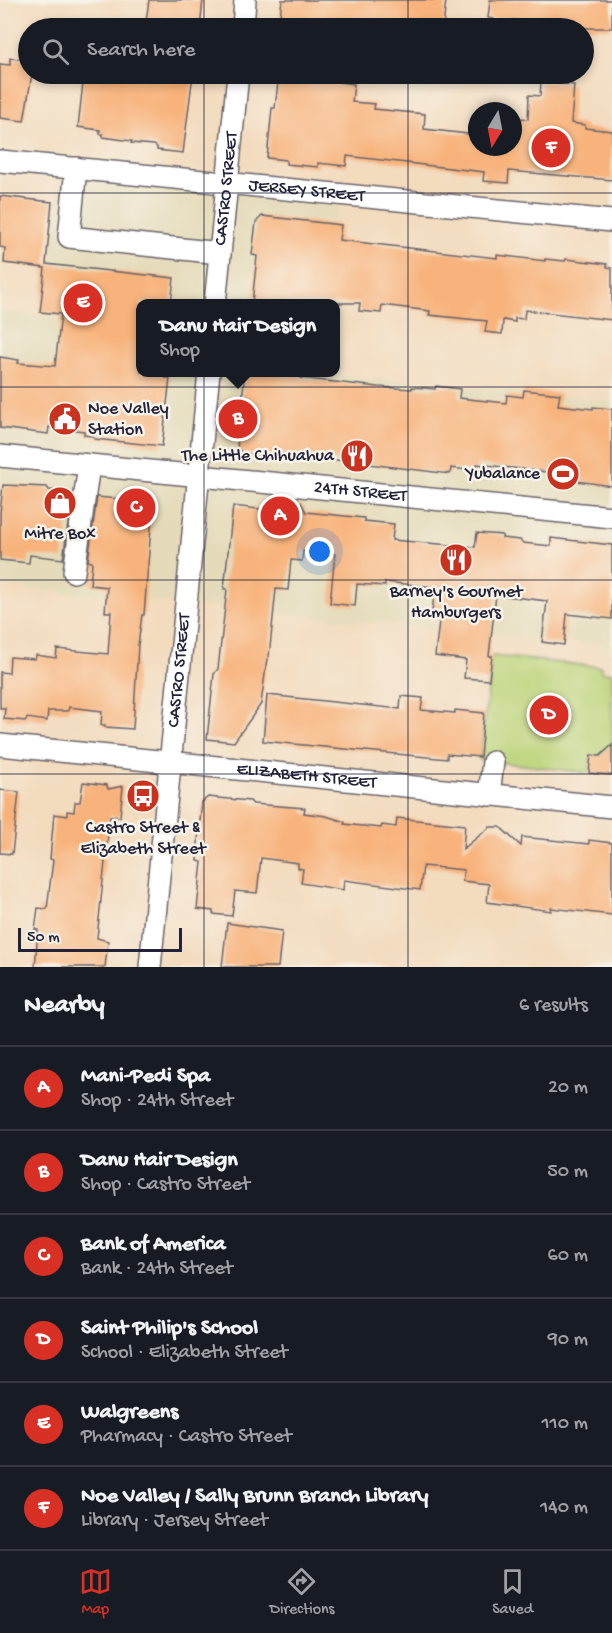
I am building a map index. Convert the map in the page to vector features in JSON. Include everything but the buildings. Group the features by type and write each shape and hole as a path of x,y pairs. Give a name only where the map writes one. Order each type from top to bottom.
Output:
{"street":[{"path":"244,18 246,0"},
{"name":"CASTRO STREET","path":"215,299 237,84"},
{"name":"JERSEY STREET","path":"0,161 612,221"},
{"path":"76,168 69,237 220,253"},
{"name":"CASTRO STREET","path":"150,967 208,377"},
{"name":"24TH STREET","path":"0,456 612,517"},
{"path":"74,572 89,465"},
{"name":"ELIZABETH STREET","path":"0,745 612,807"},
{"path":"489,795 493,762"}],"shaded area":[{"path":"60,174 339,201 329,299 136,299 136,377 340,377 340,374 612,401 612,646 0,586 0,312 46,316"}],"green space":[{"path":"492,656 601,667 601,672 612,673 612,749 608,749 600,756 591,755 589,773 480,760"}],"place":[{"name":"Noe Valley / Sally Brunn Branch Library","path":"551,148"},
{"name":"Walgreens","path":"83,303"},
{"name":"Noe Valley Station","path":"65,419"},
{"name":"Danu Hair Design","path":"238,419"},
{"name":"The Little Chihuahua","path":"357,456"},
{"name":"Yubalance","path":"563,474"},
{"name":"Mitre Box","path":"60,503"},
{"name":"Bank of America","path":"136,508"},
{"name":"Mani-Pedi Spa","path":"280,516"},
{"name":"Barney's Gourmet Hamburgers","path":"456,560"},
{"name":"Saint Philip's School","path":"549,715"},
{"name":"Castro Street & Elizabeth Street","path":"143,796"}]}
